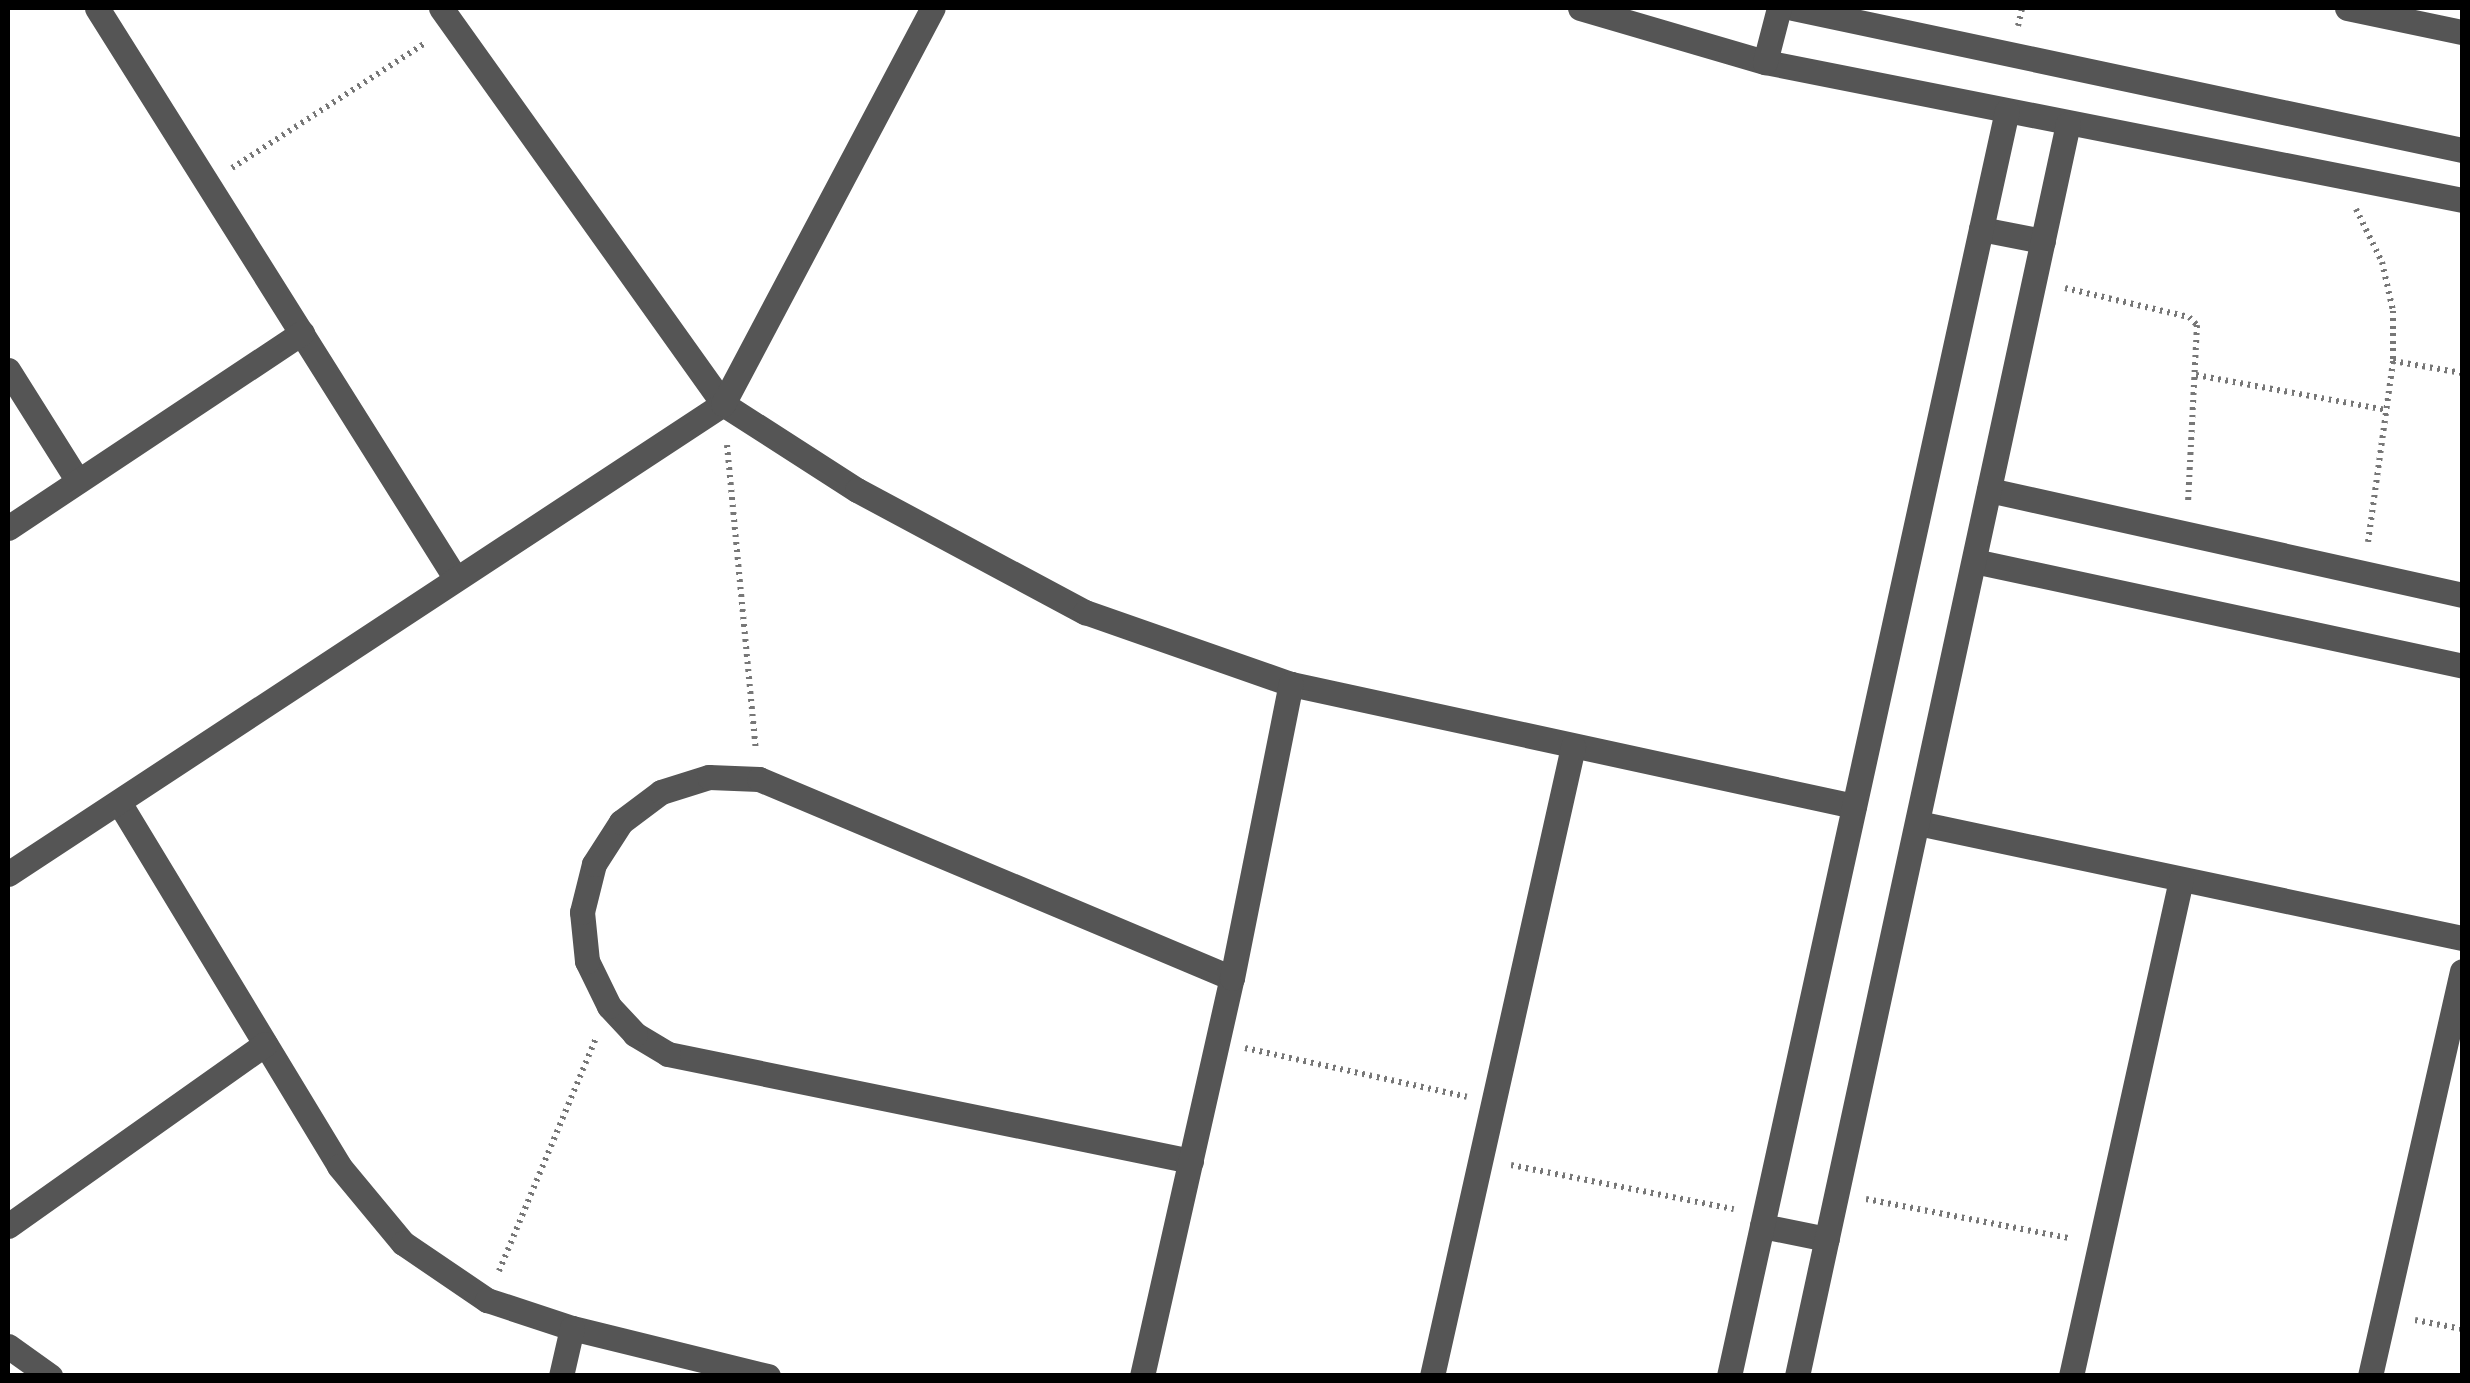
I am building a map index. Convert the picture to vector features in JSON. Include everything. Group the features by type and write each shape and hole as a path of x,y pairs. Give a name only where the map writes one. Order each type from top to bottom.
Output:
{"street":[{"path":"97,8 456,580"},
{"path":"8,874 120,804 723,404 933,8"},
{"path":"1580,8 1765,62 2462,200"},
{"path":"1765,62 1779,8"},
{"path":"1793,8 2462,150"},
{"path":"2347,8 2462,32"},
{"path":"447,16 723,404 857,490 1085,612 1291,684 1854,806"},
{"path":"1729,1376 2006,111"},
{"path":"1798,1376 2068,124"},
{"path":"1980,229 2043,241"},
{"path":"8,528 302,333"},
{"path":"8,370 78,481"},
{"path":"1989,490 2462,595"},
{"path":"1974,561 2462,666"},
{"path":"1142,1376 1232,978 1291,684"},
{"path":"1432,1376 1573,747"},
{"path":"1191,1161 668,1054 635,1034 609,1006 587,961 582,912 594,864 621,822 662,792 709,777 759,779 1232,978"},
{"path":"120,804 339,1166 403,1243 487,1300 572,1328 768,1376"},
{"path":"1918,823 2462,938"},
{"path":"2071,1376 2181,880"},
{"path":"2370,1376 2462,971"},
{"path":"8,1226 265,1044"},
{"path":"1763,1221 1827,1239"},
{"path":"561,1376 572,1328"},
{"path":"8,1346 50,1376"}],"path":[{"path":"208,183 447,16"},
{"path":"2333,177 2362,217 2382,262 2392,311 2393,361 2364,573"},
{"path":"2034,281 2189,317 2199,330 2186,534"},
{"path":"2393,361 2462,374"},
{"path":"2196,376 2386,410"},
{"path":"723,404 759,779"},
{"path":"487,1300 609,1006"},
{"path":"1218,1042 1492,1103"},
{"path":"1480,1159 1763,1221"},
{"path":"1837,1194 2100,1244"},
{"path":"2384,1314 2462,1329"}]}
